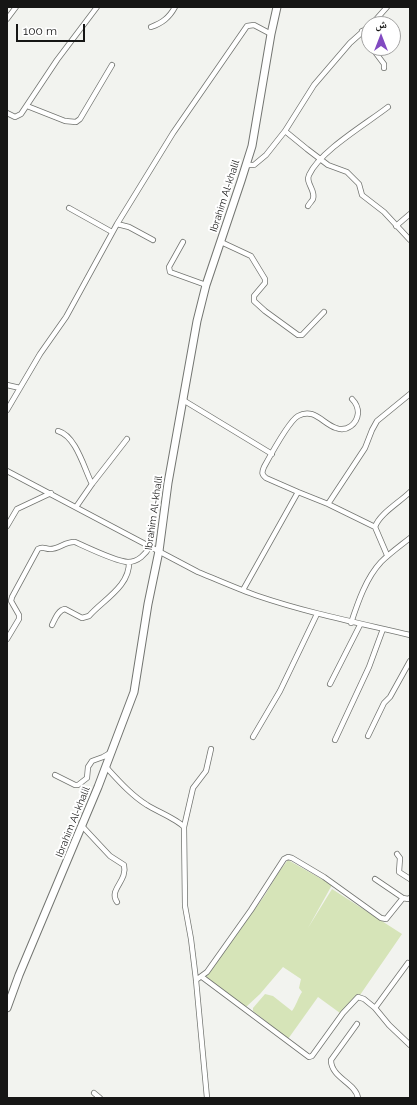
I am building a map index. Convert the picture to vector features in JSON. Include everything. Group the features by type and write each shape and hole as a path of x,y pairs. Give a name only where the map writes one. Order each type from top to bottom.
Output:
{"street":[{"path":"7,19 16,7"},
{"path":"7,113 18,117 27,106 57,60 97,7"},
{"path":"151,27 164,22 175,7"},
{"name":"Ibrahim Al-khalil","path":"7,1008 112,752 130,706 137,681 148,604 159,551 168,483 197,321 206,285 252,146 277,7"},
{"path":"379,16 387,7"},
{"path":"7,410 40,354 66,317 112,232 182,120 247,26 254,25 271,34"},
{"path":"246,165 254,165 266,155 285,131 314,85 361,32"},
{"path":"378,56 384,64 384,68"},
{"path":"27,106 65,121 76,122 80,119 112,65"},
{"path":"308,206 313,198 313,192 308,183 308,175 320,159 388,107"},
{"path":"285,131 328,165 348,172 359,184 362,195 384,212 410,240"},
{"path":"69,208 112,232"},
{"path":"396,226 410,214"},
{"path":"117,224 129,227 154,240"},
{"path":"183,242 169,267 170,272 206,285"},
{"path":"221,242 249,254 265,280 265,283 254,296 254,301 298,335 302,335 324,312"},
{"path":"7,385 20,388"},
{"path":"328,504 365,448 377,421 410,394"},
{"path":"352,399 356,404 358,412 355,422 351,426 341,429 335,428 321,418 310,413 304,413 294,418 285,430 262,472 263,476 328,504 375,528 387,556"},
{"path":"183,400 272,454"},
{"path":"58,430 68,436 74,445 92,484"},
{"path":"76,507 127,439"},
{"path":"7,471 198,572 257,596 317,614 360,625 410,635"},
{"path":"243,590 298,492"},
{"path":"375,528 382,516 410,492"},
{"path":"7,526 17,509 51,493"},
{"path":"351,622 370,579 380,563 410,538"},
{"path":"7,639 19,619 19,615 11,601 12,597 38,549 41,547 50,549 70,541 108,556 129,562 139,559 145,554 150,546"},
{"path":"52,625 62,609 65,609 82,618 89,616 118,589 129,570 129,562"},
{"path":"253,737 280,691 317,614"},
{"path":"330,684 360,625"},
{"path":"335,740 369,667 383,629"},
{"path":"368,736 384,704 390,697 410,661"},
{"path":"208,1098 196,980 185,906 184,827 193,788 206,772 212,748"},
{"path":"55,775 78,785 87,778 88,768 92,761 112,752"},
{"path":"106,767 146,804 177,821 184,827"},
{"path":"82,826 110,856 124,865 125,875 114,894 117,902"},
{"path":"397,854 400,858 400,872 410,879"},
{"path":"196,980 207,972 251,910 282,861 286,858 292,858 324,877 384,919 389,917 403,898"},
{"path":"375,878 403,898 410,898"},
{"path":"375,1008 408,963"},
{"path":"202,977 308,1057 312,1056 343,1014 358,997 364,999 375,1008 389,1025 410,1045"},
{"path":"357,1024 331,1060 331,1064 334,1070 355,1091 358,1098"},
{"path":"94,1094 100,1098"}],"green space":[{"path":"288,860 332,885 308,928 332,889 402,934 360,995 340,1013 318,997 288,1039 253,1011 253,1008 265,994 273,996 292,1011 302,992 299,988 301,979 283,967 260,994 246,1007 206,977 265,895 278,873"}]}
